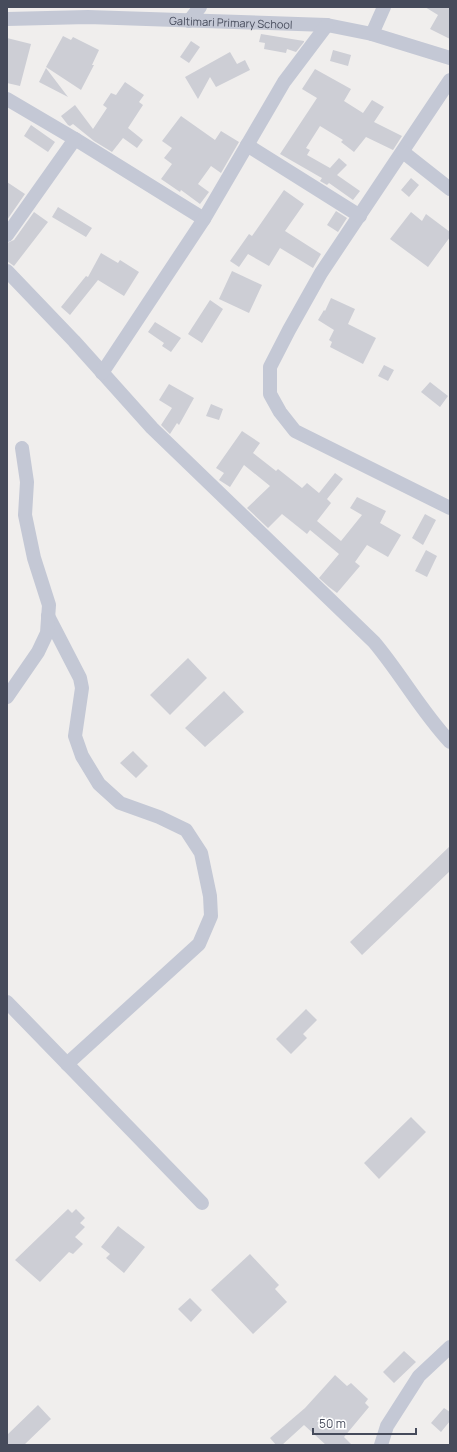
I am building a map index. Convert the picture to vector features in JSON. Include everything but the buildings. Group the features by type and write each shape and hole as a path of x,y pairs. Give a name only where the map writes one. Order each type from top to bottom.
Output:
{"street":[{"path":"189,22 200,7"},
{"path":"372,34 384,7"},
{"name":"Galtimari Primary School","path":"7,19 88,17 189,22 327,25 372,34 450,58"},
{"path":"102,373 204,219 284,82 327,25"},
{"path":"450,80 321,273 270,367 270,394 280,412 295,431 450,508"},
{"path":"7,99 75,138 204,219"},
{"path":"7,235 75,138"},
{"path":"247,144 360,216"},
{"path":"403,152 450,189"},
{"path":"7,271 152,428 374,642 392,663 435,726 450,742"},
{"path":"7,697 38,652 47,633 49,604 34,558 25,515 26,482 22,448"},
{"path":"48,616 80,678 82,688 75,736 82,756 99,784 120,803 159,817 186,830 201,853 210,896 212,916 199,944 67,1064"},
{"path":"7,1002 202,1203"},
{"path":"381,1445 387,1426 419,1376 450,1347"}]}
